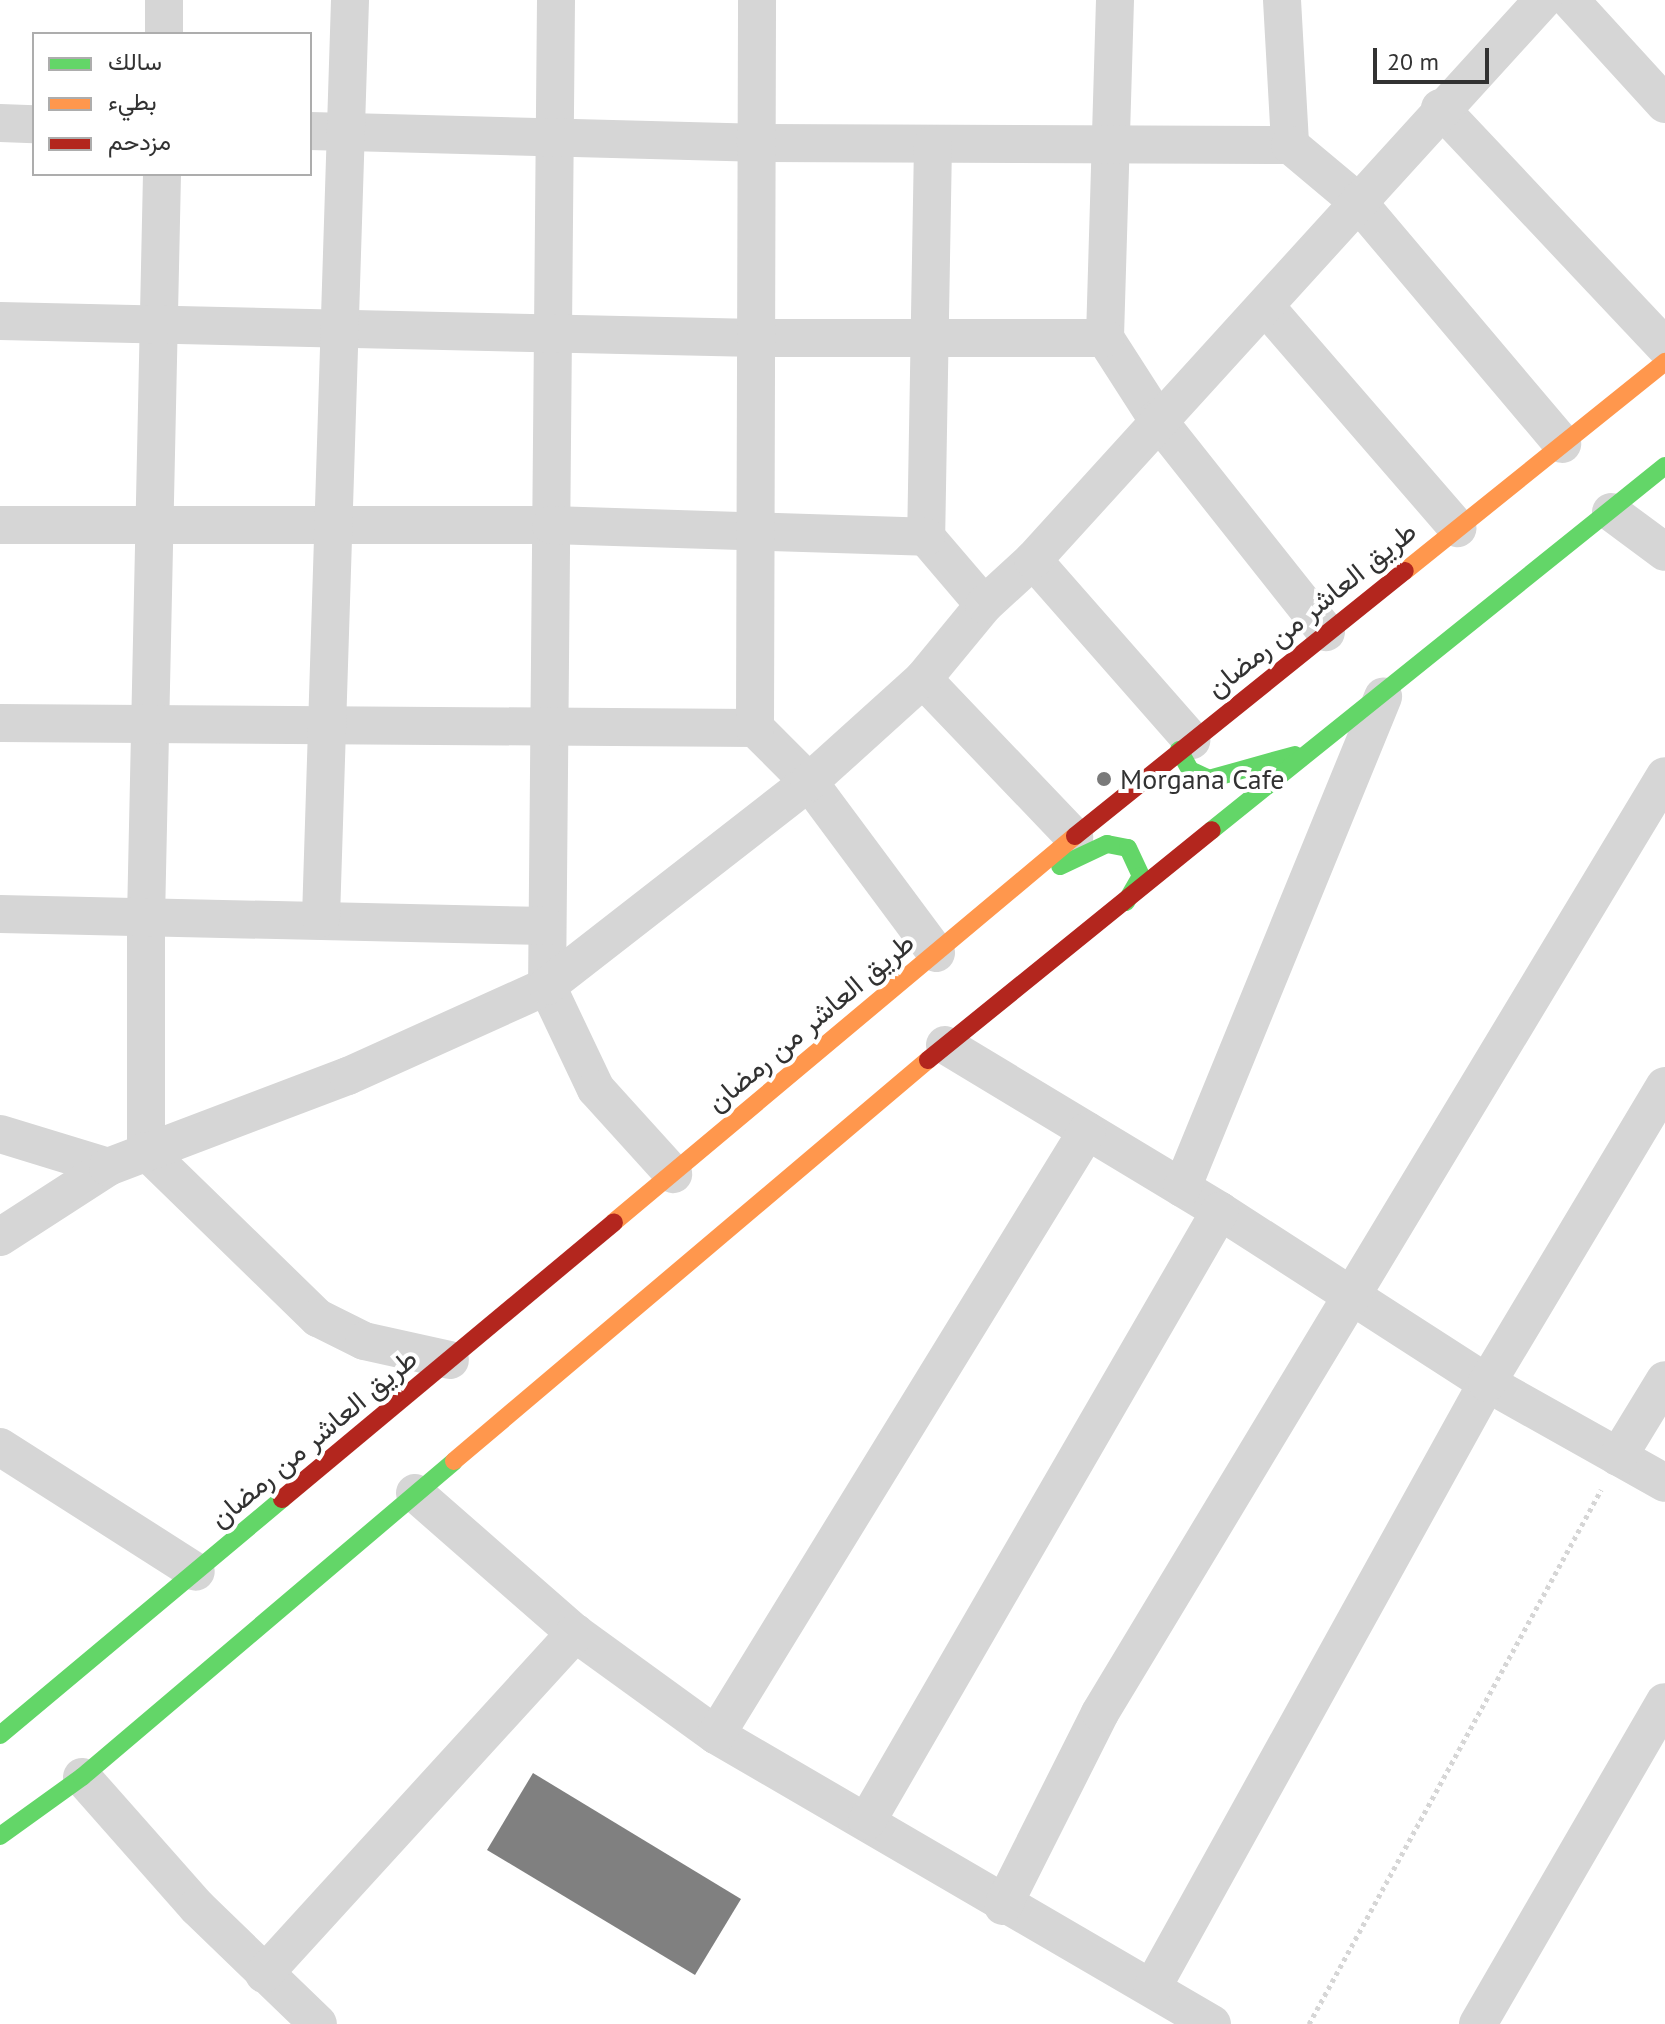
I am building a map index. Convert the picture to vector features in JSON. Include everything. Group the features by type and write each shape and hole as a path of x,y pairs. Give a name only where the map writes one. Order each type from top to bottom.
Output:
{"main road":[{"name":"طريق العاشر من رمضان","path":"8,1717 196,1572 1185,745 1665,362"},
{"path":"0,1836 82,1777 945,1045 1323,746 1665,466"},
{"path":"1185,745 1198,776 1220,779 1323,746"},
{"path":"1012,890 1107,844 1128,848 1140,865 1140,886 1126,902"}],"street":[{"path":"164,0 164,32"},
{"path":"321,918 339,329 327,132 350,0"},
{"path":"556,0 547,986 596,1089 673,1174"},
{"path":"755,728 757,0"},
{"path":"1115,0 1105,338 1157,419 1326,632"},
{"path":"1282,0 1290,145"},
{"path":"0,1237 108,1167 348,1076 547,986 809,782 923,679 984,605 1033,560 1157,419 1265,306 1440,108 1543,0"},
{"path":"1570,0 1665,104"},
{"path":"1440,108 1665,347"},
{"path":"0,123 32,124"},
{"path":"327,132 755,143 1113,147 1290,145 1357,201 1562,444"},
{"path":"933,144 926,537 984,605"},
{"path":"162,176 146,920 146,1151 318,1318 364,1341 450,1360"},
{"path":"1265,306 1457,528"},
{"path":"0,321 159,327 757,338 931,335 1105,338"},
{"path":"1611,512 1665,552"},
{"path":"0,525 551,525 926,537"},
{"path":"1033,560 1185,745"},
{"path":"923,679 1074,837"},
{"path":"1182,1188 1383,697"},
{"path":"0,723 550,724 755,728 809,782 936,953"},
{"path":"1003,1906 1100,1713 1665,776"},
{"path":"0,914 146,920 321,918 547,926"},
{"path":"945,1045 1220,1211 1487,1383 1665,1483"},
{"path":"1152,1988 1487,1383 1665,1086"},
{"path":"716,1735 1087,1131"},
{"path":"0,1134 108,1167"},
{"path":"867,1821 1220,1211"},
{"path":"1618,1457 1665,1380"},
{"path":"0,1447 196,1572"},
{"path":"415,1493 575,1633 716,1735 867,1821 1003,1906 1212,2024"},
{"path":"264,1974 575,1633"},
{"path":"1478,2024 1665,1702"},
{"path":"82,1777 197,1907 318,2024"}],"path":[{"path":"1309,2024 1618,1457"}],"building":[{"path":"533,1773 741,1899 695,1975 487,1850"}],"traffic: fast":[{"path":"1212,830 1665,466"},
{"path":"1179,750 1190,770 1209,779 1295,755"},
{"path":"1060,866 1107,844 1128,848 1141,876 1126,902"},
{"path":"0,1836 82,1777 454,1461"},
{"path":"0,1735 282,1499"}],"traffic: slow":[{"path":"1405,571 1665,362"},
{"path":"614,1222 1075,836"},
{"path":"454,1461 928,1060"}],"traffic: jam":[{"path":"1075,836 1405,571"},
{"path":"928,1060 1212,830"},
{"path":"282,1499 614,1222"}],"place":[{"name":"Morgana Cafe","path":"1104,779"}]}
